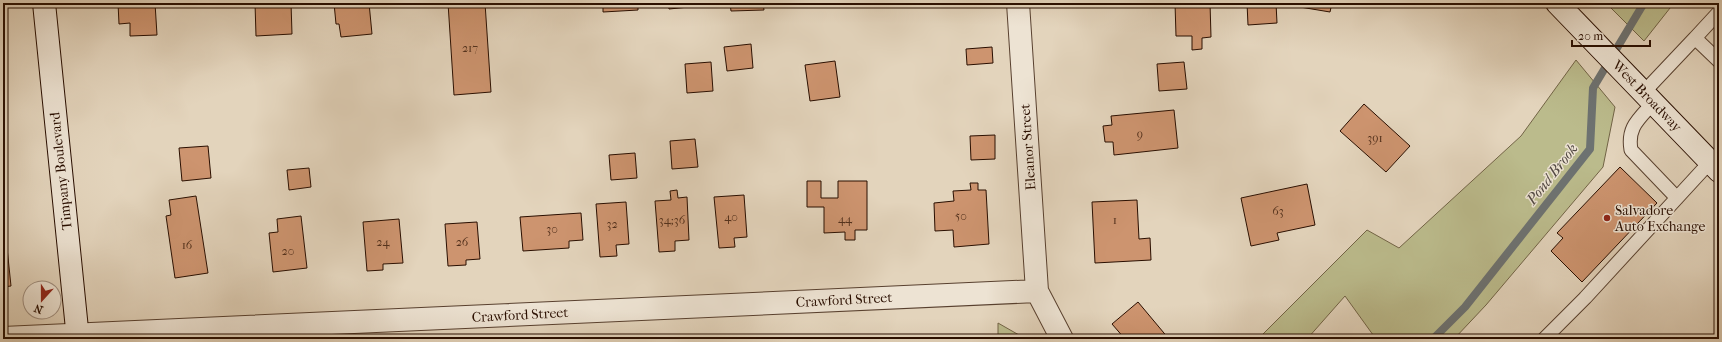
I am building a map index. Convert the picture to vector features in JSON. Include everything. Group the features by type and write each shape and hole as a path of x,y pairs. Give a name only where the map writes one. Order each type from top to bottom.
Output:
{"street":[{"name":"Timpany Boulevard","path":"44,3 78,337"},
{"name":"Eleanor Street","path":"1018,3 1037,291"},
{"name":"West Broadway","path":"1557,3 1715,167"},
{"name":"Crawford Street","path":"3,338 78,337 1037,291"},
{"path":"1037,291 1062,339"}],"lane":[{"path":"1677,198 1631,150 1630,133 1648,98 1695,38 1719,12"},
{"path":"1695,38 1719,61"},
{"path":"1544,339 1590,292 1677,198 1715,167"}],"green space":[{"path":"1606,3 1674,3 1644,41"},
{"path":"1576,60 1615,107 1603,167 1486,305 1454,339 1376,339 1345,296 1307,339 1258,339 1367,230 1399,248 1521,136"},
{"path":"998,323 1026,339 998,339"}],"building":[{"path":"118,3 155,3 157,35 130,36 130,23 119,24"},
{"path":"255,3 291,3 292,34 256,36"},
{"path":"334,3 369,3 372,34 341,37 339,24 336,24"},
{"path":"448,3 485,3 491,92 454,95"},
{"path":"603,3 638,3 638,10 603,12"},
{"path":"668,3 699,3 699,6 669,9"},
{"path":"730,3 763,3 764,10 731,11"},
{"path":"817,3 846,3 847,6 817,7"},
{"path":"1146,3 1167,3 1167,4 1147,6"},
{"path":"1175,3 1210,3 1211,37 1202,38 1202,49 1192,50 1192,36 1176,36"},
{"path":"1247,3 1276,3 1277,23 1248,25"},
{"path":"1301,3 1332,3 1330,12 1300,7"},
{"path":"751,44 753,68 727,71 724,47"},
{"path":"992,47 993,63 967,65 966,49"},
{"path":"835,61 840,97 810,101 805,65"},
{"path":"711,62 713,91 687,93 685,64"},
{"path":"1184,62 1187,89 1159,91 1157,64"},
{"path":"1364,104 1410,146 1386,172 1340,131"},
{"path":"1174,110 1178,148 1114,155 1113,142 1105,142 1103,126 1112,125 1111,116"},
{"path":"995,135 995,159 971,160 970,136"},
{"path":"695,139 698,167 672,169 670,141"},
{"path":"208,146 211,178 182,181 179,148"},
{"path":"635,153 637,178 611,180 609,155"},
{"name":"Salvadore Auto Exchange","path":"1620,167 1657,203 1582,282 1551,251 1563,238 1557,233"},
{"path":"309,168 311,187 289,190 287,170"},
{"path":"807,181 821,181 821,198 838,198 838,181 867,181 867,230 855,230 855,240 845,240 845,232 824,233 824,207 807,207"},
{"path":"970,183 978,183 978,190 986,190 989,244 954,247 953,230 935,231 934,203 954,201 953,191 971,190"},
{"path":"1307,184 1315,225 1277,233 1279,240 1251,246 1241,198"},
{"path":"677,190 678,198 687,197 689,240 675,241 675,251 659,252 655,201 671,200 670,191"},
{"path":"744,195 747,237 734,238 735,247 719,248 714,197"},
{"path":"196,196 208,273 175,278 166,216 171,215 169,200"},
{"path":"1137,200 1139,239 1150,238 1151,260 1095,263 1092,202"},
{"path":"626,202 629,244 616,245 617,256 600,257 596,204"},
{"path":"581,213 583,240 569,241 569,248 523,251 520,217"},
{"path":"301,216 307,268 273,272 269,233 278,232 277,219"},
{"path":"399,219 403,263 383,264 383,270 367,271 363,222"},
{"path":"477,222 480,259 466,260 466,265 448,266 445,224"},
{"path":"6,238 11,286 3,287 3,239"},
{"path":"1138,302 1169,339 1125,339 1112,324"}],"waterway":[{"name":"Pond Brook","path":"1433,339 1465,307 1590,149 1593,88 1644,3"}],"place":[{"name":"Salvadore Auto Exchange","path":"1607,218"}]}
